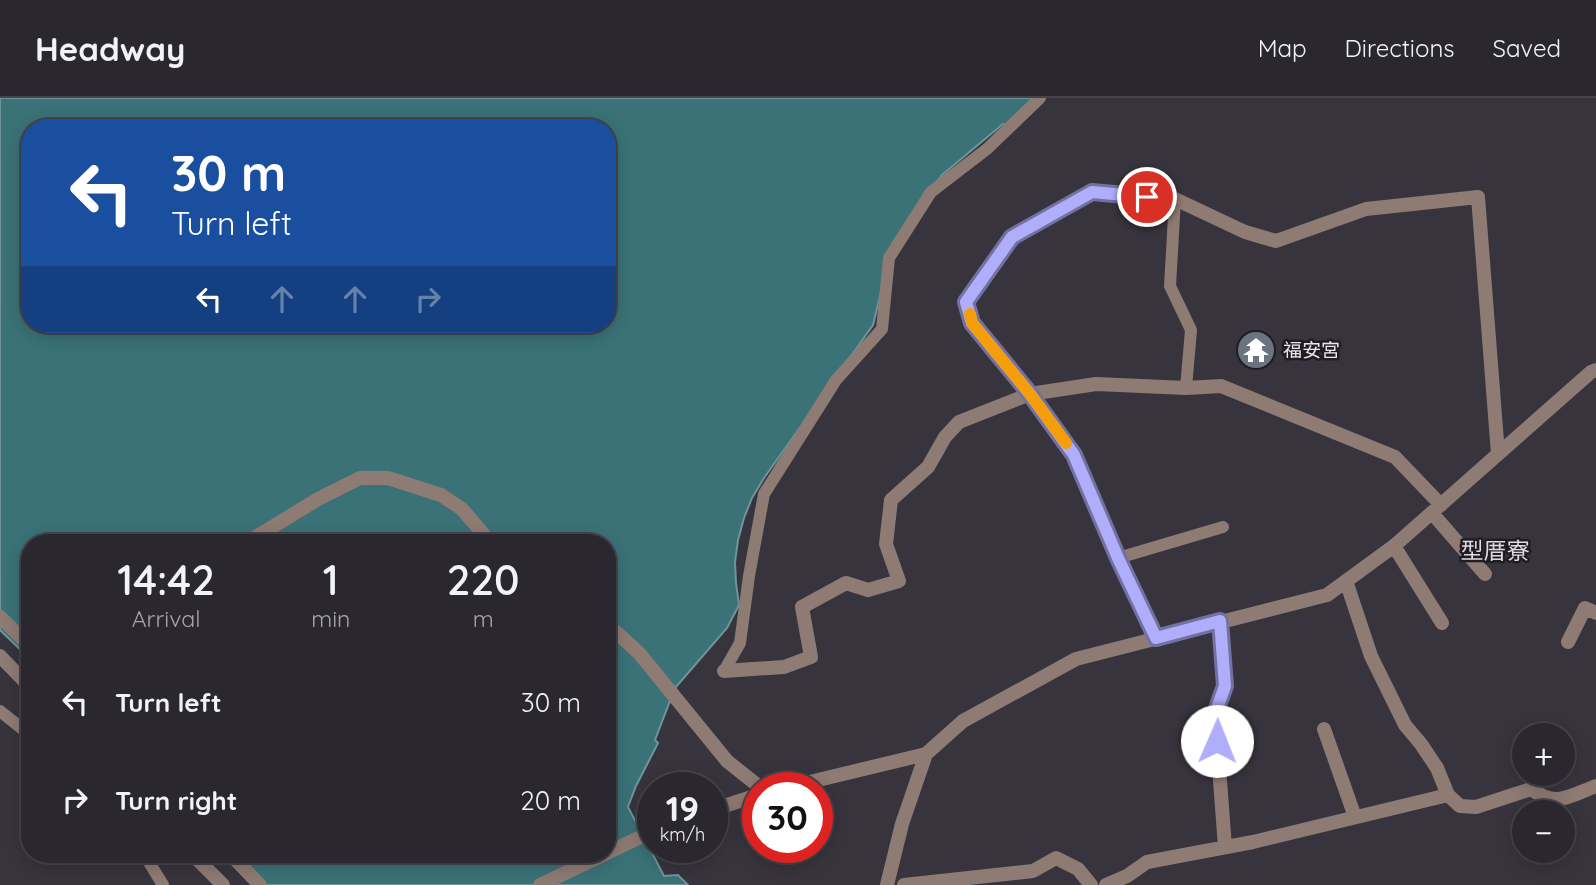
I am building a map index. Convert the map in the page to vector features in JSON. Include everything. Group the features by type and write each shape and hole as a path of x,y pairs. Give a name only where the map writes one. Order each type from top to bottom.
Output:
{"street":[{"path":"1175,199 1245,232 1276,241 1366,209 1478,197 1498,454"},
{"path":"833,776 926,754 963,721 1076,659 1327,595 1394,546 1596,370"},
{"path":"724,671 784,667 811,657 802,607 846,583 869,590 899,581 886,544 891,500 928,467 946,437 959,422 1030,394 1096,384 1186,388 1221,386 1395,457 1485,574"},
{"path":"261,534 318,499 360,478 388,478 442,495 462,509 483,534"},
{"path":"1394,546 1442,623"},
{"path":"1346,581 1371,656 1405,725 1432,760 1448,795 1460,806 1476,807 1531,789 1542,797 1556,800 1596,786"},
{"path":"1568,642 1585,608 1596,613"},
{"path":"0,617 21,637"},
{"path":"1220,621 1225,686 1215,714 1225,847"},
{"path":"616,632 639,653 727,761 742,773"},
{"path":"0,656 21,678"},
{"path":"1324,729 1355,817"},
{"path":"887,885 902,824 926,754"},
{"path":"1106,885 1127,876 1147,862 1225,847 1448,795"},
{"path":"616,848 637,838"},
{"path":"904,885 1033,871 1056,858 1079,869 1091,885"},
{"path":"201,863 223,885"},
{"path":"239,863 260,885"},
{"path":"540,885 585,863"}],"lane":[{"path":"724,671 740,643 764,494 836,380 882,329 889,258 931,192 988,149 1040,98"},
{"path":"1156,638 1074,455 1030,394 972,323 966,302 1012,237 1092,192 1175,199 1170,286 1191,330 1186,388"},
{"path":"1118,558 1223,527"},
{"path":"0,711 21,728"},
{"path":"150,863 163,885"}],"water":[{"path":"0,98 1035,98 1006,126 1003,124 942,175 893,242 873,325 752,498 738,540 735,562 739,605 727,628 675,688 655,740 658,743 643,772 637,772 637,784 628,807 637,824 637,863 657,863 664,876 678,875 688,885 262,885 239,863 616,863 616,534 21,534 21,650 0,630"}],"slow traffic":[{"path":"970,314 972,323 1066,443"}],"place":[{"name":"福安宮","path":"1256,350"}],"district":[{"name":"型厝寮","path":"1495,551"}],"route":[{"path":"1147,197 1092,192 1012,237 966,302 972,323 1030,394 1074,455 1156,638 1220,621 1225,686 1215,714 1217,741"}]}
